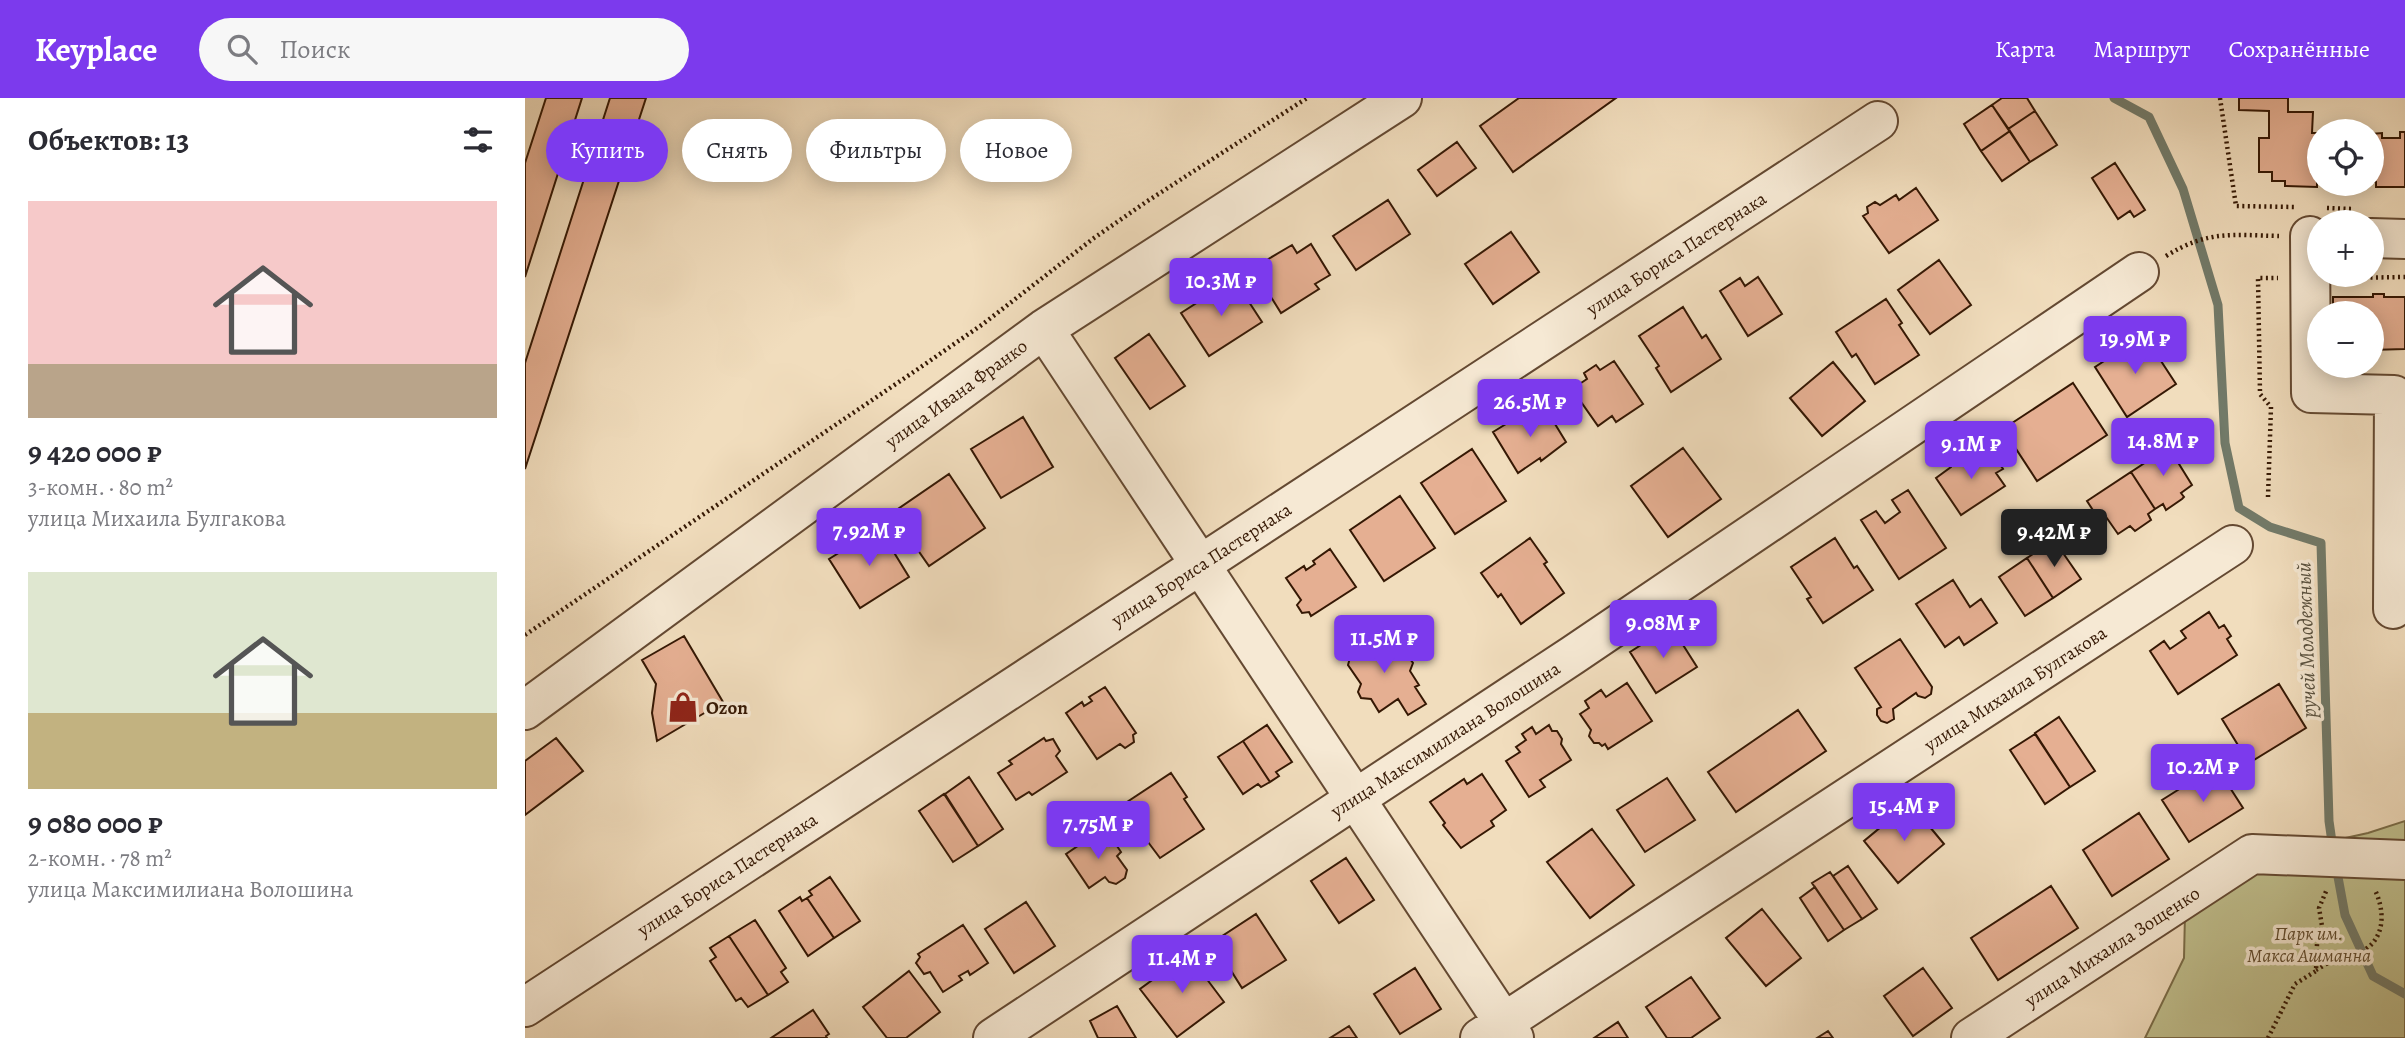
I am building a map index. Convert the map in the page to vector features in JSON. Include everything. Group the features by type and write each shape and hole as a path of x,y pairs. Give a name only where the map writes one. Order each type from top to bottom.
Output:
{"street":[{"name":"улица Ивана Франко","path":"525,710 1044,329 1402,98"},
{"name":"улица Бориса Пастернака","path":"525,1007 1878,121"},
{"path":"2384,230 2405,239"},
{"name":"улица Максимилиана Волошина","path":"993,1038 1573,655 2139,272"},
{"path":"2309,287 2311,393 2394,394 2393,609"},
{"path":"1044,329 1355,799 1499,1033"},
{"name":"улица Михаила Булгакова","path":"1499,1033 2233,545"},
{"name":"улица Михаила Зощенко","path":"1971,1038 2252,854 2364,859"}],"path":[{"path":"525,635 983,324 1146,201 1307,98"},
{"path":"2220,98 2236,206 2307,225"},
{"path":"2183,245 2216,235 2307,225"},
{"path":"2268,1038 2295,985 2334,960 2358,954 2368,948 2383,918 2381,902 2364,859 2320,870 2329,882 2319,908 2322,926 2316,971"}],"green space":[{"name":"Парк им. Макса Ашманна","path":"2405,821 2405,1038 2145,1038 2184,958 2185,914 2214,867 2368,833"}],"building":[{"path":"546,98 582,98 575,119 546,119 546,182 555,182 525,277 525,163"},
{"path":"610,98 646,98 639,119 603,119"},
{"path":"1519,98 1616,98 1513,172 1480,126"},
{"path":"2002,98 2027,98 2035,111 2008,129 1992,105"},
{"path":"2239,98 2288,98 2288,112 2313,112 2313,119 2307,119 2307,187 2285,186 2285,181 2272,181 2272,172 2259,172 2259,138 2269,138 2269,111 2239,110"},
{"path":"1992,105 2010,131 1981,151 1964,124"},
{"path":"2035,111 2057,145 2030,162 2008,129"},
{"path":"2010,131 2030,162 2002,181 1981,151"},
{"path":"2400,132 2405,132 2405,187 2384,187 2384,138 2400,138"},
{"path":"1457,142 1476,168 1437,196 1418,170"},
{"path":"2115,163 2145,210 2134,217 2130,211 2118,219 2092,178"},
{"path":"583,182 619,182 525,469 525,363"},
{"path":"1916,188 1938,220 1889,253 1863,216 1868,213 1867,207 1875,202 1880,205 1896,195 1899,200"},
{"path":"1388,200 1410,234 1356,270 1333,236"},
{"path":"1511,232 1539,272 1493,304 1465,264"},
{"path":"1311,244 1330,275 1315,284 1319,289 1281,313 1253,268 1292,245 1297,253"},
{"path":"1939,260 1971,305 1930,334 1898,290"},
{"path":"1758,277 1782,314 1748,336 1720,291 1740,278 1745,286"},
{"path":"1234,279 1262,322 1209,356 1181,313"},
{"path":"2373,294 2384,294 2384,297 2405,297 2405,349 2384,350 2384,301 2333,301 2333,297 2373,297"},
{"path":"1886,299 1919,355 1875,384 1856,354 1852,357 1836,332"},
{"path":"1683,307 1702,338 1706,335 1721,359 1671,392 1656,368 1659,366 1639,336"},
{"path":"1149,334 1185,386 1150,409 1115,358"},
{"path":"2144,335 2176,384 2127,417 2095,367"},
{"path":"1614,361 1643,404 1616,422 1612,416 1598,426 1572,389 1587,379 1584,373 1596,365 1600,370"},
{"path":"1833,362 1865,401 1822,436 1790,398"},
{"path":"2073,383 2107,435 2037,481 2003,429"},
{"path":"1544,406 1566,442 1541,461 1540,458 1518,473 1493,432 1525,413 1528,417"},
{"path":"1023,417 1053,467 1001,498 971,449"},
{"path":"2175,443 2185,460 2179,464 2192,485 2181,493 2184,497 2182,499 2166,510 2163,504 2155,509 2131,472"},
{"path":"1683,448 1721,499 1668,537 1631,486"},
{"path":"1980,448 1988,461 1995,456 2003,469 1996,473 2005,486 1961,515 1936,478 1951,467 1951,462 1958,457 1963,460"},
{"path":"1472,449 1506,501 1455,534 1421,483"},
{"path":"2131,472 2155,509 2148,514 2151,520 2135,531 2130,526 2118,534 2104,514 2098,518 2087,501"},
{"path":"949,474 985,528 929,566 892,513"},
{"path":"1908,490 1946,548 1899,579 1861,520 1876,511 1885,523 1900,512 1892,500"},
{"path":"1400,496 1435,548 1384,581 1350,530"},
{"path":"879,528 909,577 860,608 829,559"},
{"path":"1530,538 1564,593 1521,624 1501,594 1498,597 1481,573"},
{"path":"1835,538 1854,568 1857,566 1873,590 1823,623 1807,599 1811,597 1791,567"},
{"path":"2054,540 2081,579 2053,598 2027,558"},
{"path":"1330,549 1356,587 1311,616 1309,612 1302,613 1297,605 1301,600 1286,578 1304,566 1306,570 1315,564 1313,561"},
{"path":"2027,558 2053,598 2025,616 1999,577"},
{"path":"1953,580 1970,607 1981,599 1997,623 1964,645 1959,637 1945,647 1916,604"},
{"path":"2209,612 2219,628 2224,625 2231,636 2227,639 2237,655 2178,694 2150,651 2164,641 2170,649 2186,638 2181,631"},
{"path":"1671,626 1697,667 1656,693 1630,652"},
{"path":"684,636 723,702 657,741 652,713 656,684 642,660"},
{"path":"1361,637 1385,641 1388,647 1392,644 1402,659 1410,659 1413,663 1410,671 1419,685 1415,687 1426,704 1408,715 1398,699 1379,712 1371,699 1361,698 1358,692 1361,684 1348,665 1354,643"},
{"path":"1900,639 1932,687 1931,694 1925,698 1916,693 1893,709 1894,719 1887,723 1881,721 1877,715 1877,709 1881,707 1855,668"},
{"path":"1627,683 1652,721 1608,749 1605,744 1602,746 1594,743 1589,736 1591,730 1580,714 1589,708 1585,701 1601,690 1606,697"},
{"path":"2279,684 2306,728 2249,763 2222,719"},
{"path":"1105,687 1136,733 1133,735 1134,742 1125,748 1120,744 1097,759 1066,713 1082,702 1084,706 1092,701 1089,697"},
{"path":"1798,710 1826,751 1736,812 1708,772"},
{"path":"2059,717 2095,771 2070,787 2035,733"},
{"path":"1267,725 1292,762 1276,772 1279,776 1270,782 1243,741"},
{"path":"1549,725 1552,731 1557,731 1571,760 1540,780 1545,787 1529,797 1506,761 1520,752 1516,747 1526,740 1522,734 1532,727 1536,734"},
{"path":"2035,734 2070,787 2045,804 2010,750"},
{"path":"556,738 583,771 525,815 525,761"},
{"path":"1044,738 1046,741 1053,739 1060,751 1056,756 1067,772 1032,795 1029,792 1016,800 998,773 1012,764 1009,761"},
{"path":"1243,741 1270,782 1261,787 1258,784 1243,794 1218,757"},
{"path":"2216,766 2243,808 2189,842 2162,800"},
{"path":"1171,773 1204,829 1160,858 1121,806"},
{"path":"1482,774 1506,810 1491,821 1494,826 1461,848 1430,802 1464,779 1467,784"},
{"path":"969,777 1003,829 978,846 945,794"},
{"path":"1667,778 1695,820 1645,852 1617,810"},
{"path":"944,794 978,846 953,862 919,811"},
{"path":"1910,803 1944,844 1898,883 1864,841"},
{"path":"2139,813 2169,859 2112,896 2083,850"},
{"path":"1592,829 1634,885 1590,918 1547,862"},
{"path":"1100,831 1110,846 1115,843 1121,852 1117,856 1127,870 1125,878 1116,884 1105,877 1089,888 1066,854"},
{"path":"1346,858 1374,900 1339,923 1311,881"},
{"path":"1848,866 1877,909 1862,919 1833,876"},
{"path":"1830,872 1862,919 1844,930 1812,883"},
{"path":"830,877 860,921 834,938 807,898 812,895 809,891"},
{"path":"2051,886 2078,928 1998,980 1971,938"},
{"path":"1815,887 1844,930 1828,941 1800,898"},
{"path":"800,897 802,901 807,898 834,938 808,956 779,911"},
{"path":"1026,902 1055,946 1014,973 985,929"},
{"path":"1762,909 1801,958 1766,986 1726,938"},
{"path":"1256,914 1286,960 1242,988 1213,942"},
{"path":"755,920 786,968 781,972 788,982 768,995 729,936"},
{"path":"963,925 988,963 970,975 968,971 959,976 962,980 943,992 930,972 924,974 916,963 920,957 918,954"},
{"path":"729,936 768,995 748,1007 741,998 736,1001 710,961 716,957 710,948"},
{"path":"1188,954 1224,1002 1177,1037 1140,989"},
{"path":"1415,968 1441,1009 1400,1034 1374,994"},
{"path":"1923,968 1952,1008 1913,1036 1884,996"},
{"path":"909,971 940,1012 906,1038 887,1038 863,1007"},
{"path":"1691,977 1720,1018 1691,1038 1667,1038 1646,1007"},
{"path":"1117,1006 1136,1038 1098,1038 1090,1021"},
{"path":"813,1010 829,1034 827,1038 771,1038"},
{"path":"1618,1022 1628,1038 1594,1038"},
{"path":"1349,1026 1357,1038 1330,1038"},
{"path":"1828,1031 1833,1038 1817,1038"}],"waterway":[{"name":"ручей Молодежный","path":"2114,98 2149,117 2183,189 2218,305 2225,443 2239,508 2270,527 2321,543 2329,821 2333,849"},
{"name":"ручей Молодежный","path":"2336,866 2345,915 2373,976 2405,994"}],"place":[{"name":"Ozon","path":"683,707"}]}
